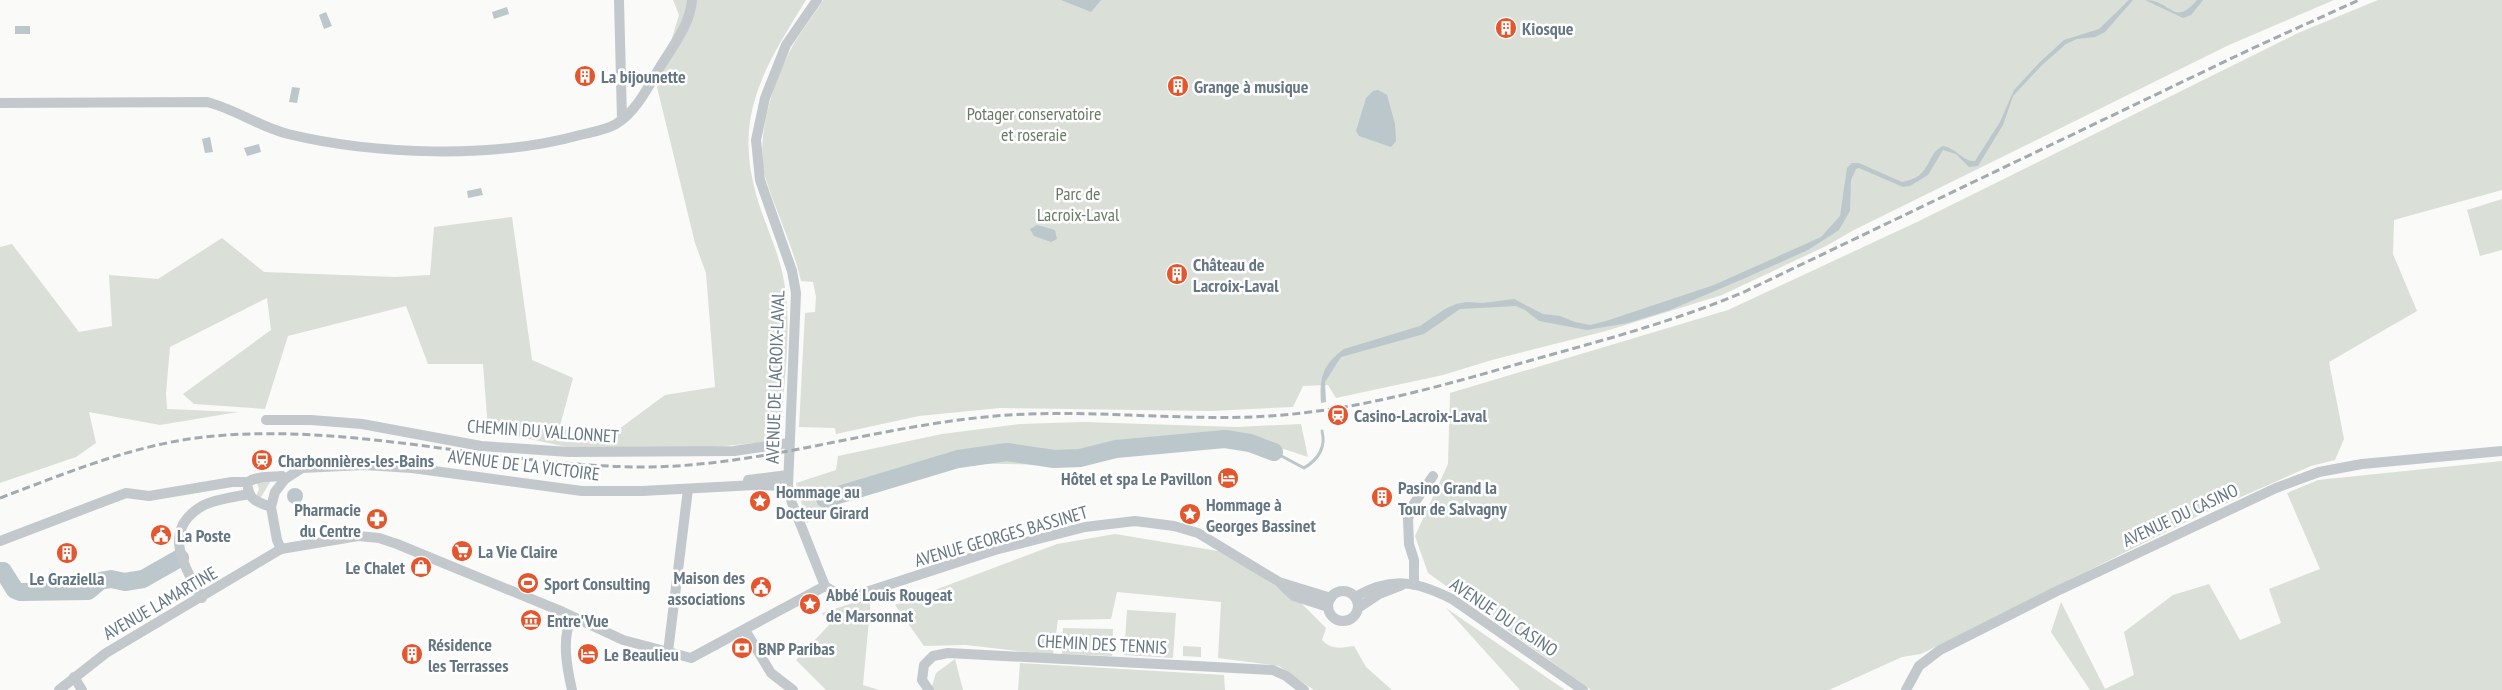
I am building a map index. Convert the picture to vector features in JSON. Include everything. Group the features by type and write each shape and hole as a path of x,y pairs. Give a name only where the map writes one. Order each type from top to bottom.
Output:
{"street":[{"path":"619,0 622,119"},
{"path":"0,104 207,102 222,106 286,133 360,146 442,151 520,147 606,128 622,119 637,105 684,28 688,20 692,0"},
{"name":"AVENUE DE LACROIX-LAVAL","path":"816,1 786,45 765,98 756,140 760,180 792,271 796,293 788,486 792,503 825,586"},
{"name":"CHEMIN DU VALLONNET","path":"266,420 311,420 362,424 481,446 569,452 734,451 789,443"},
{"name":"AVENUE DU CASINO","path":"1906,690 1919,666 1940,650 2081,580 2276,488 2319,472 2362,464 2502,451"},
{"name":"AVENUE DE LA VICTOIRE","path":"271,507 275,492 285,480 302,468 364,465 412,468 582,491 765,485 788,486"},
{"name":"AVENUE DE LA VICTOIRE","path":"688,488 704,484 788,475"},
{"path":"0,541 126,493 149,496 248,482 254,478 282,476 285,480"},
{"path":"1414,585 1414,560 1409,544 1408,519 1413,505 1433,476"},
{"path":"248,482 248,494 253,500 271,507 277,540 281,549 343,538 380,538 626,640 691,658 825,586"},
{"path":"668,652 688,488"},
{"path":"202,598 186,571 179,551 180,528 188,517 205,504 248,494"},
{"name":"AVENUE GEORGES BASSINET","path":"825,586 834,593 844,596 857,595 995,550 1110,522 1135,521 1174,526 1212,540 1279,582 1294,596 1330,602"},
{"name":"AVENUE LAMARTINE","path":"59,690 106,653 202,598 281,549"},
{"name":"AVENUE DU CASINO","path":"1355,597 1376,586 1391,582 1429,588 1452,599 1583,690"},
{"name":"AVENUE DU CASINO","path":"1358,608 1379,594 1402,585"},
{"path":"1343,591 1355,597 1358,608 1354,616 1342,621 1331,615 1330,602 1343,591"},
{"path":"572,617 569,624 566,663 572,690"},
{"path":"745,630 771,674 793,690"},
{"name":"CHEMIN DES TENNIS","path":"929,690 922,680 924,665 933,656 948,653 1273,670 1286,676 1304,690"},
{"path":"74,677 82,690"}],"green space":[{"path":"673,0 806,0 768,66 752,110 749,134 749,159 754,186 780,265 786,295 788,333 786,371 781,428 776,441 714,447 567,447 488,430 483,364 428,364 406,306 288,336 265,409 194,404 183,394 271,330 267,298 170,347 166,393 167,409 238,412 160,425 89,412 96,443 76,457 0,483 0,247 12,244 79,332 112,326 109,275 158,279 222,238 264,272 395,277 430,275 434,227 512,217 532,360 573,378 559,429 615,432 665,395 715,387 706,273 695,243 657,87 679,15"},
{"name":"Parc de Lacroix-Laval","path":"823,0 2334,0 2229,45 1854,230 1826,246 1722,295 1606,331 1492,360 1443,375 1336,398 1328,385 1303,386 1293,407 1211,411 1000,408 919,416 836,434 835,428 799,427 805,313 815,312 816,297 813,282 801,281 794,255 766,180 762,149 771,97 783,65 794,44"},
{"path":"2378,0 2502,0 2502,190 2394,220 2393,254 2417,311 2329,362 2344,439 2335,460 2311,466 2200,515 1921,654 1902,657 1829,690 1591,690 1428,573 1415,536 1448,464 1450,393 1728,310 1917,222 2298,33"},
{"path":"2502,199 2502,250 2480,256 2467,210"},
{"path":"1083,422 1237,427 1301,424 1308,457 1235,433 1109,446 1052,465 953,463 852,494 807,523 796,483 836,470 838,456 942,434 1020,424"},
{"path":"2502,461 2502,690 2090,690 2051,632 2061,602 2105,689 2134,675 2124,632 2173,595 2209,584 2240,640 2281,623 2269,589 2320,569 2287,493 2318,480"},
{"path":"270,482 260,499 256,497 259,489 257,483"},
{"path":"1115,534 1224,552 1301,603 1326,628 1322,640 1325,643 1337,648 1354,646 1366,667 1392,690 1314,690 1279,666 1218,658 1221,602 1117,592 1111,619 1058,620 1053,655 966,645 924,646 895,605 1057,544"},
{"path":"871,597 863,685 879,690 826,690 796,660 829,625 822,613"},
{"path":"1446,608 1565,690 1520,690"},
{"path":"1127,610 1176,613 1173,658 1124,655"},
{"path":"1063,628 1113,629 1112,656 1062,654"},
{"path":"1183,646 1201,647 1201,657 1183,656"},
{"path":"955,659 963,690 931,690 936,673"},
{"path":"1020,663 1224,675 1225,690 1018,690"}],"shaded area":[{"path":"1061,0 1101,0 1091,12"},
{"path":"2129,0 2133,0 2105,32 2095,37 2077,39 2066,44 2042,65 2013,96 2003,125 1978,166 1969,167 1956,154 1943,150 1928,175 1910,186 1903,187 1859,168 1856,169 1851,180 1850,211 1839,230 1808,250 1743,279 1670,310 1628,323 1587,330 1539,321 1525,310 1516,306 1460,309 1424,334 1341,357 1325,382 1326,402 1321,403 1321,386 1324,372 1331,360 1344,349 1420,326 1456,304 1514,299 1543,314 1560,316 1575,322 1590,325 1606,321 1714,285 1821,237 1840,216 1847,168 1852,163 1859,163 1902,182 1912,179 1924,171 1933,154 1943,146 1952,149 1971,161 1975,161 2000,122 2014,90 2040,62 2064,40 2099,29"},
{"path":"2145,0 2154,1 2177,12 2183,12 2197,0 2203,0 2191,15 2183,18"},
{"path":"507,7 509,14 494,19 492,12"},
{"path":"326,12 332,26 324,29 319,15"},
{"path":"15,26 30,26 30,34 15,34"},
{"path":"292,87 300,88 297,103 289,102"},
{"path":"1378,90 1387,95 1395,124 1396,141 1391,147 1359,136 1356,131 1366,98 1373,91"},
{"path":"210,137 213,152 205,153 202,139"},
{"path":"259,144 261,152 247,156 244,148"},
{"path":"481,188 483,195 468,198 467,191"},
{"path":"1037,225 1055,230 1057,239 1051,242 1034,236 1030,229"},
{"path":"295,488 301,490 303,496 301,502 295,504 289,502 287,496 289,490"}],"waterway":[{"path":"1274,452 1304,468 1314,461 1320,452 1323,442 1322,431"},
{"path":"825,499 958,459 1007,452 1054,459 1080,458 1116,449 1225,439 1250,443 1274,452"},
{"path":"0,571 3,571 15,590 20,592 88,591 100,581 111,579 125,582 143,579 180,558"}],"railway":[{"path":"0,498 97,462 146,448 196,438 253,434 310,435 366,439 536,460 650,467 735,460 901,429 985,417 1056,413 1199,417 1270,416 1304,413 1370,402 1435,387 1613,337 1666,321 1744,292 2253,48 2359,0"}],"place":[{"name":"Kiosque","path":"1506,28"},
{"name":"La bijounette","path":"585,76"},
{"name":"Grange à musique","path":"1178,86"},
{"name":"Château de Lacroix-Laval","path":"1177,274"},
{"name":"Casino-Lacroix-Laval","path":"1338,415"},
{"name":"Charbonnières-les-Bains","path":"262,460"},
{"name":"Hôtel et spa Le Pavillon","path":"1228,478"},
{"name":"Pasino Grand la Tour de Salvagny","path":"1382,497"},
{"name":"Hommage au Docteur Girard","path":"760,501"},
{"name":"Hommage à Georges Bassinet","path":"1190,514"},
{"name":"Pharmacie du Centre","path":"377,519"},
{"name":"La Poste","path":"161,535"},
{"name":"La Vie Claire","path":"462,551"},
{"name":"Le Graziella","path":"67,553"},
{"name":"Le Chalet","path":"421,567"},
{"name":"Sport Consulting","path":"528,583"},
{"name":"Maison des associations","path":"761,587"},
{"name":"Abbé Louis Rougeat de Marsonnat","path":"810,604"},
{"name":"Entre'Vue","path":"531,620"},
{"name":"BNP Paribas","path":"742,648"},
{"name":"Résidence les Terrasses","path":"412,654"},
{"name":"Le Beaulieu","path":"588,654"}],"park label":[{"name":"Potager conservatoire et roseraie","path":"1034,123"}]}
